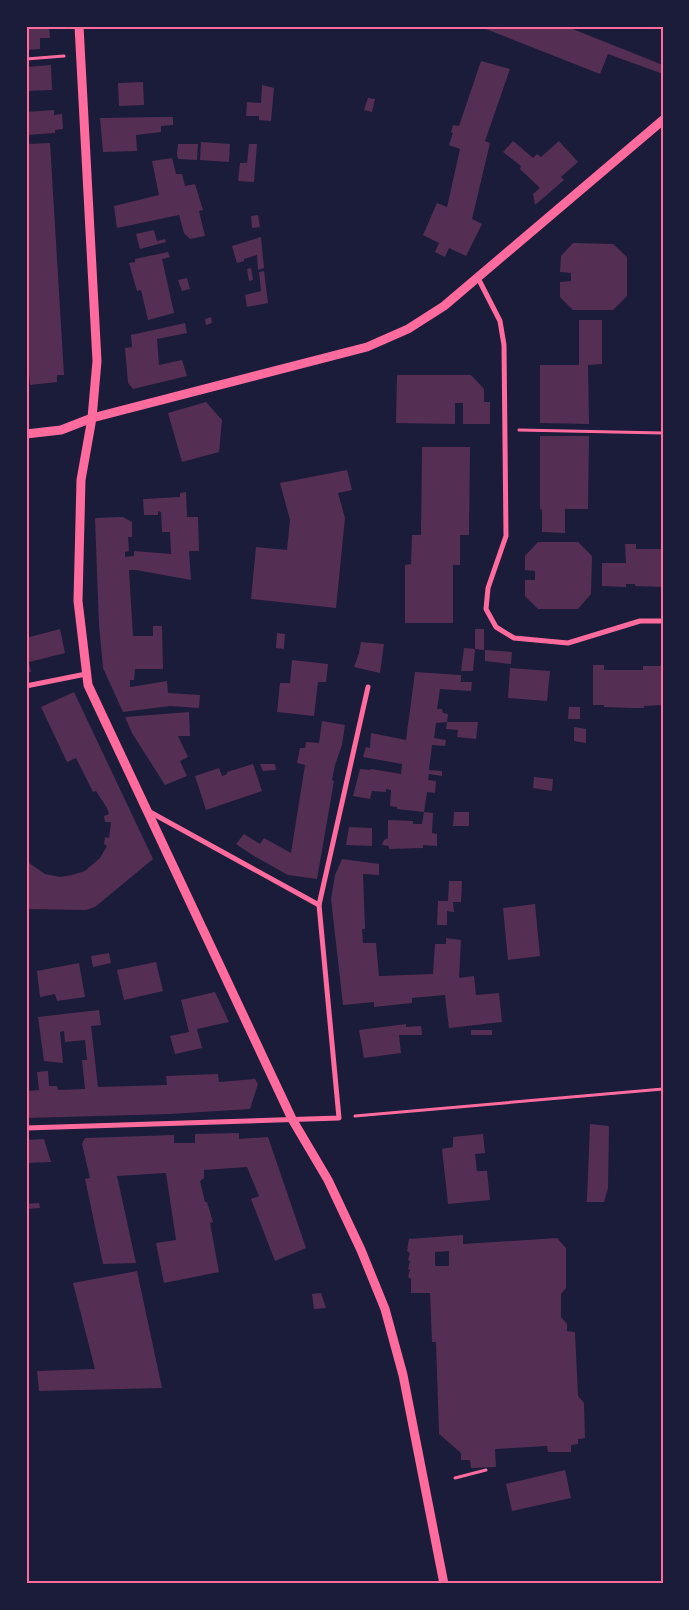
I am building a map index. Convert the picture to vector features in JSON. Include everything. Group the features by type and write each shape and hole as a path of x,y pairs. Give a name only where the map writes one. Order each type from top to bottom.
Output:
{"street":[{"path":"78,26 97,361 92,418 80,489 78,601 88,685 292,1119 328,1180 361,1250 385,1308 403,1375 444,1584"},
{"path":"26,434 61,430 92,418 367,347 408,329 444,306 663,120"},
{"path":"478,278 500,321 504,345 506,536 488,588 486,609 496,626 514,638 568,643 640,621 663,621"},
{"path":"26,686 86,674"},
{"path":"26,1128 339,1118 319,905 368,687"},
{"path":"147,811 319,905"}],"path":[{"path":"26,59 80,55"},
{"path":"506,430 663,433"},
{"path":"339,1118 663,1089"},
{"path":"455,1478 486,1470"}],"building":[{"path":"26,26 49,26 50,38 40,38 40,49 26,50"},
{"path":"487,26 565,26 663,65 663,74 608,54 600,74 486,29"},
{"path":"481,61 510,69 485,141 490,143 472,219 482,224 466,256 449,248 445,257 435,252 439,243 423,235 437,203 447,207 460,149 449,145 453,133 451,132 453,125 459,126"},
{"path":"51,65 52,90 26,91 26,67"},
{"path":"143,82 144,105 119,106 118,83"},
{"path":"262,85 274,88 271,121 259,120 259,116 246,116 247,102 261,103"},
{"path":"368,98 375,99 372,112 364,110"},
{"path":"54,110 54,115 62,114 63,129 55,130 55,133 26,135 26,112"},
{"path":"173,117 173,125 161,126 161,132 136,135 137,151 103,152 100,118"},
{"path":"513,141 533,158 537,154 541,157 559,141 578,162 561,177 564,180 535,205 533,194 540,188 520,169 521,166 503,152"},
{"path":"201,142 230,144 229,162 200,160"},
{"path":"50,143 64,375 57,375 57,382 30,385 26,337 26,144"},
{"path":"178,144 198,144 197,160 178,159"},
{"path":"249,144 257,144 254,182 238,181 240,163 247,163"},
{"path":"172,158 176,174 182,174 185,186 195,184 203,210 199,211 205,236 190,239 184,233 179,215 117,228 114,206 159,195 152,161"},
{"path":"258,215 260,227 252,228 251,216"},
{"path":"154,230 157,241 165,239 166,242 140,249 136,234"},
{"path":"261,237 264,268 258,270 257,255 237,263 232,246"},
{"path":"573,243 613,244 627,257 627,296 613,310 573,310 560,297 560,282 571,281 571,273 560,272 561,256"},
{"path":"168,252 170,257 162,259 174,313 148,320 141,290 137,291 129,263 135,262 135,259"},
{"path":"251,268 253,280 249,281 247,269"},
{"path":"264,271 268,303 247,307 245,295 261,291 259,272"},
{"path":"187,278 190,289 182,291 178,280"},
{"path":"211,317 212,323 206,325 205,319"},
{"path":"579,320 602,320 602,364 588,365 589,424 540,423 540,365 579,365"},
{"path":"185,323 187,333 157,339 159,365 182,360 187,376 133,389 128,383 125,348 132,347 131,335"},
{"path":"397,375 471,375 484,389 484,402 490,402 490,424 463,424 463,403 455,403 455,424 396,423"},
{"path":"206,402 222,420 219,452 182,462 168,413"},
{"path":"540,436 589,436 588,509 565,509 565,533 542,532 542,510 540,509"},
{"path":"422,447 470,447 469,535 460,535 460,565 453,565 453,623 405,623 405,565 411,564 412,535 421,535"},
{"path":"347,470 352,490 338,493 345,518 336,608 251,599 256,547 287,550 290,520 280,483"},
{"path":"186,492 187,517 198,517 199,551 189,551 191,580 129,570 133,636 153,636 153,626 162,626 163,669 135,669 134,680 130,680 130,687 167,681 168,693 200,695 199,708 170,706 123,712 103,668 99,625 95,518 123,517 132,522 132,537 128,537 129,551 125,552 125,557 134,556 134,551 171,554 170,532 162,532 161,512 158,511 158,515 144,515 143,499 180,497 180,493"},
{"path":"538,542 578,542 592,556 591,594 578,609 538,609 525,596 525,580 535,580 535,571 525,570 525,556"},
{"path":"625,544 636,544 636,549 663,549 663,587 635,586 635,584 626,584 626,587 602,586 602,563 626,563"},
{"path":"60,629 65,653 29,662 31,672 26,673 26,638"},
{"path":"475,629 484,629 484,650 475,649"},
{"path":"277,633 285,634 284,649 276,648"},
{"path":"361,642 384,644 380,673 354,667"},
{"path":"464,648 475,649 473,671 461,671"},
{"path":"485,650 512,652 511,664 485,661"},
{"path":"292,660 328,664 326,682 318,682 314,716 277,712 280,683 290,683"},
{"path":"593,665 604,665 604,670 643,670 643,666 663,666 663,705 634,708 593,705"},
{"path":"510,668 550,671 547,701 508,698"},
{"path":"415,672 461,675 461,682 472,682 471,691 440,689 437,709 442,709 443,713 448,714 447,722 436,723 434,738 446,740 445,746 432,745 429,770 442,771 442,776 429,774 428,780 436,781 435,793 427,792 424,812 397,809 397,807 390,806 391,790 386,789 386,792 372,791 370,799 353,796 360,769 401,774 402,764 363,757 366,747 370,748 371,733 406,740"},
{"path":"74,692 153,859 95,907 86,910 26,909 26,861 45,874 60,877 72,875 85,871 100,858 107,846 104,844 105,837 109,838 111,822 105,822 104,816 109,814 107,808 96,791 93,792 76,758 67,762 41,707"},
{"path":"569,707 580,707 580,719 568,719"},
{"path":"189,712 190,736 178,736 188,757 180,761 187,776 165,785 132,733 125,717"},
{"path":"322,721 345,725 342,745 332,780 334,781 317,879 288,875 236,844 244,834 260,844 264,838 291,853 305,765 297,763 300,748 305,748 306,742 319,743"},
{"path":"447,722 478,722 476,739 457,737 458,730 446,729"},
{"path":"574,727 586,729 586,743 574,741"},
{"path":"253,764 262,791 206,810 195,776 219,768 222,776 227,774 227,772"},
{"path":"260,764 275,764 276,770 263,771"},
{"path":"534,777 553,779 552,791 533,788"},
{"path":"424,812 433,813 432,833 437,834 437,846 423,845 423,848 389,849 389,846 382,845 384,840 388,838 388,820 413,821 413,824 422,824"},
{"path":"454,812 469,812 469,826 453,826"},
{"path":"349,827 372,828 372,846 346,845"},
{"path":"342,859 379,864 379,875 363,874 365,929 362,929 363,943 376,943 379,976 433,974 435,944 446,944 446,938 461,940 459,978 474,976 476,995 499,993 502,1022 449,1028 445,995 412,998 412,1003 374,1007 374,1002 343,1005 331,899 335,875"},
{"path":"449,881 462,881 461,902 453,902 454,912 447,911 447,925 437,925 438,901 448,901"},
{"path":"535,904 540,956 508,960 503,908"},
{"path":"109,953 111,963 93,967 91,956"},
{"path":"156,962 163,991 124,1000 117,970"},
{"path":"79,963 85,997 57,1001 55,994 40,997 37,971"},
{"path":"215,992 229,1022 197,1029 202,1048 175,1054 170,1036 189,1032 181,1000"},
{"path":"99,1010 101,1025 91,1026 98,1087 167,1085 166,1076 218,1074 219,1082 255,1079 258,1084 250,1109 170,1114 26,1118 26,1091 39,1090 37,1072 48,1071 49,1086 57,1086 58,1090 85,1089 82,1060 87,1060 85,1040 65,1042 64,1031 60,1032 63,1063 44,1061 38,1017"},
{"path":"406,1024 406,1027 421,1026 422,1035 399,1035 401,1053 364,1058 359,1030"},
{"path":"471,1030 492,1030 492,1035 471,1035"},
{"path":"590,1124 609,1126 608,1188 604,1202 586,1202"},
{"path":"239,1133 239,1139 268,1137 306,1248 275,1261 251,1199 259,1196 247,1167 204,1170 204,1178 200,1181 205,1202 207,1202 213,1222 210,1223 219,1272 164,1283 156,1243 176,1240 166,1173 117,1176 136,1263 103,1264 85,1179 90,1178 82,1144 85,1138 174,1135 174,1143 195,1143 195,1134"},
{"path":"483,1134 485,1153 475,1154 477,1171 487,1171 490,1200 448,1204 442,1149 453,1147 453,1137"},
{"path":"44,1139 51,1162 26,1163 26,1140"},
{"path":"39,1203 40,1208 26,1209 26,1204"},
{"path":"463,1235 463,1244 557,1238 566,1248 566,1288 561,1294 561,1317 567,1324 567,1331 575,1332 578,1396 584,1403 585,1438 578,1439 578,1444 571,1445 571,1452 548,1452 547,1446 495,1449 496,1467 471,1468 470,1460 461,1460 461,1453 439,1434 436,1342 432,1342 430,1293 411,1293 411,1279 408,1277 410,1253 407,1251 409,1239","holes":["449,1251 449,1266 435,1266 435,1252"]},
{"path":"137,1271 162,1388 39,1391 37,1371 95,1369 73,1283"},
{"path":"321,1293 326,1308 314,1309 312,1294"},
{"path":"565,1470 571,1498 512,1511 506,1484"}]}
